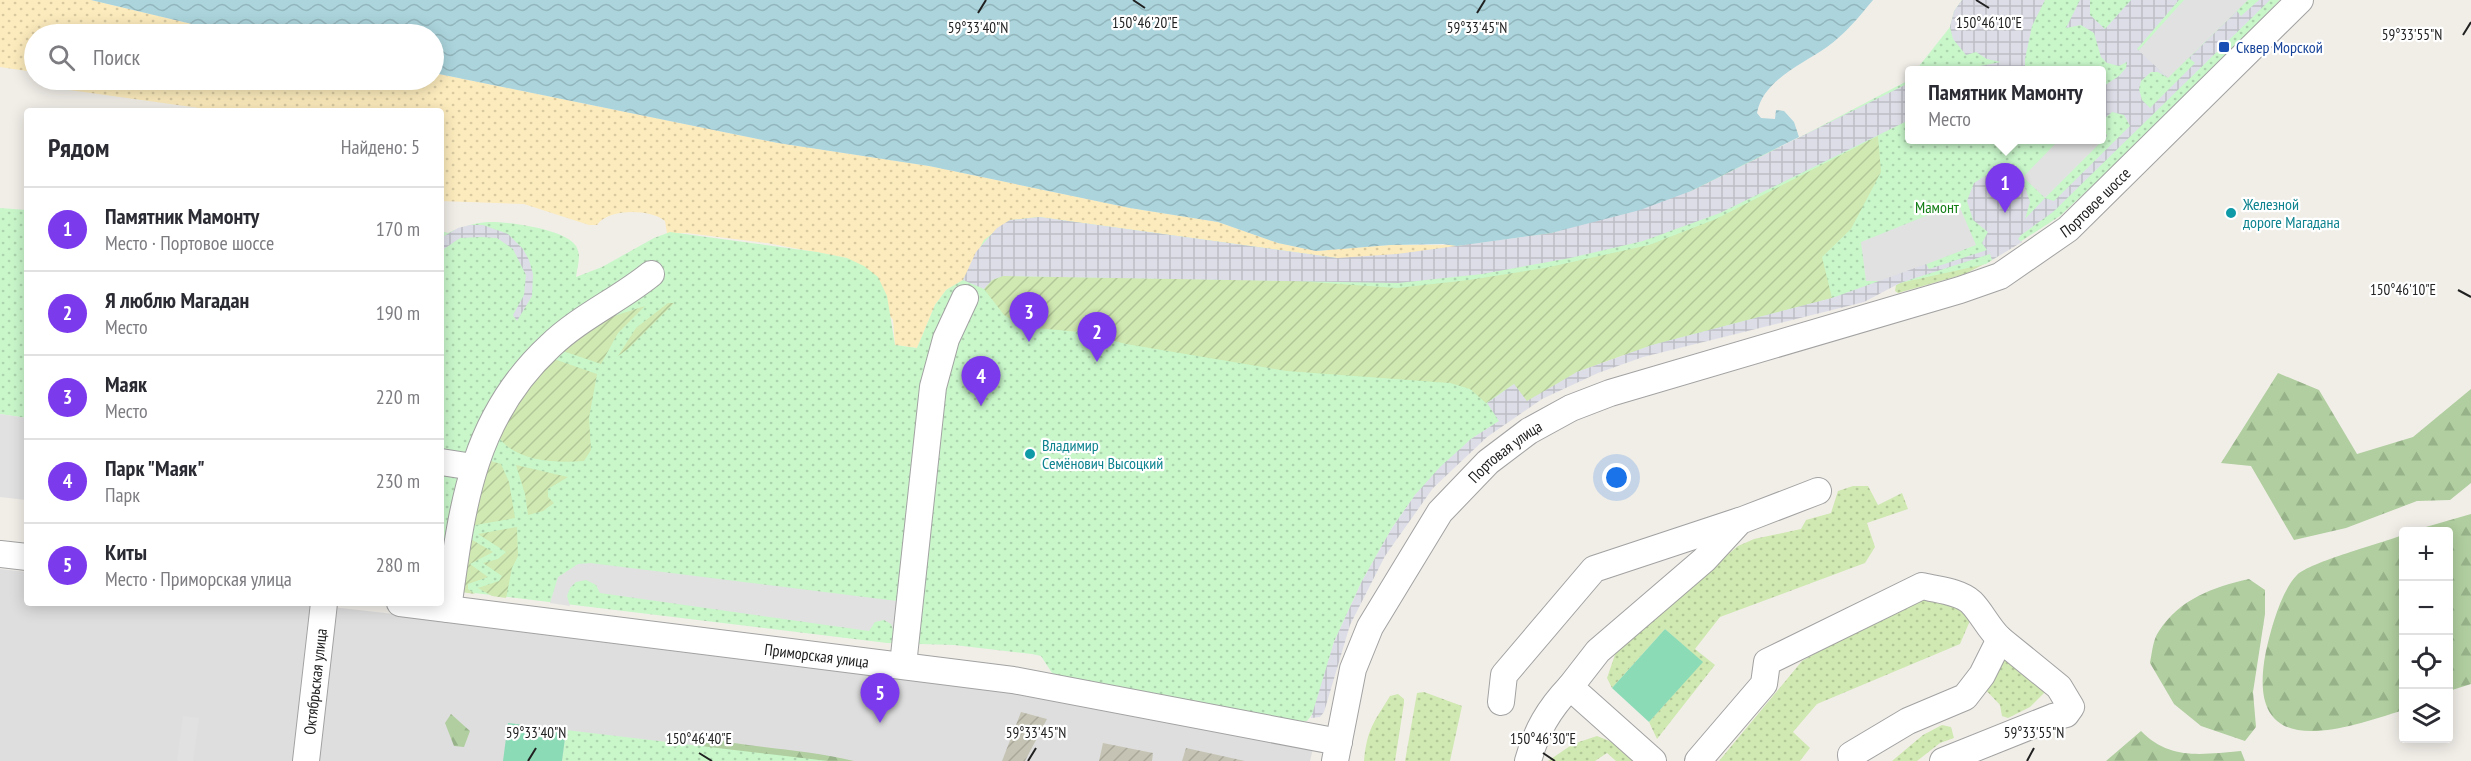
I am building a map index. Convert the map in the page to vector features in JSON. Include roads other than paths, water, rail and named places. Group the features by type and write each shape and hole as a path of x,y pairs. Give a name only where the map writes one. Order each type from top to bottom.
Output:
{"street":[{"name":"Портовое шоссе","path":"1841,323 1960,290 2000,276 2068,229 2300,0"},
{"path":"448,609 464,506 473,467 487,434 528,368 568,331 651,274"},
{"path":"903,665 933,387 946,339 965,298"},
{"name":"Портовая улица","path":"1337,751 1353,669 1370,627 1440,512 1488,462 1529,431 1571,408 1610,393 1841,323"},
{"path":"444,462 473,467"},
{"path":"1501,702 1504,675 1594,568 1740,521 1818,490"},
{"path":"1528,761 1541,725 1552,706 1598,651 1704,560 1740,521"},
{"path":"0,554 24,557"},
{"path":"1698,761 1764,684 1767,663 1922,586 1970,601 2000,639 2059,687 2072,707 2066,714 1943,761"},
{"name":"Октябрьская улица","path":"306,761 324,606"},
{"name":"Приморская улица","path":"424,606 903,665 1069,689 1337,751"},
{"path":"1852,761 1851,755 1908,721 1965,697 1982,675 2000,639"},
{"path":"1570,687 1653,761"}],"water":[{"path":"91,0 1873,0 1840,37 1775,82 1761,101 1757,113 1761,118 1775,119 1776,110 1784,111 1794,122 1799,137 1691,191 1640,210 1551,233 1457,246 1390,245 1316,251 1278,243 1218,222 1130,208 929,166 778,143 444,75 444,24 192,24"}],"place":[{"name":"Сквер Морской","path":"2224,47"},
{"name":"Памятник Мамонту","path":"2005,213"},
{"name":"Железной дороге Магадана","path":"2231,213"},
{"name":"Маяк","path":"1029,342"},
{"name":"Я люблю Магадан","path":"1097,362"},
{"name":"Парк \"Маяк\"","path":"981,406"},
{"name":"Владимир Семёнович Высоцкий","path":"1030,454"},
{"name":"Киты","path":"880,723"}],"park label":[{"name":"Мамонт","path":"1937,207"}]}
